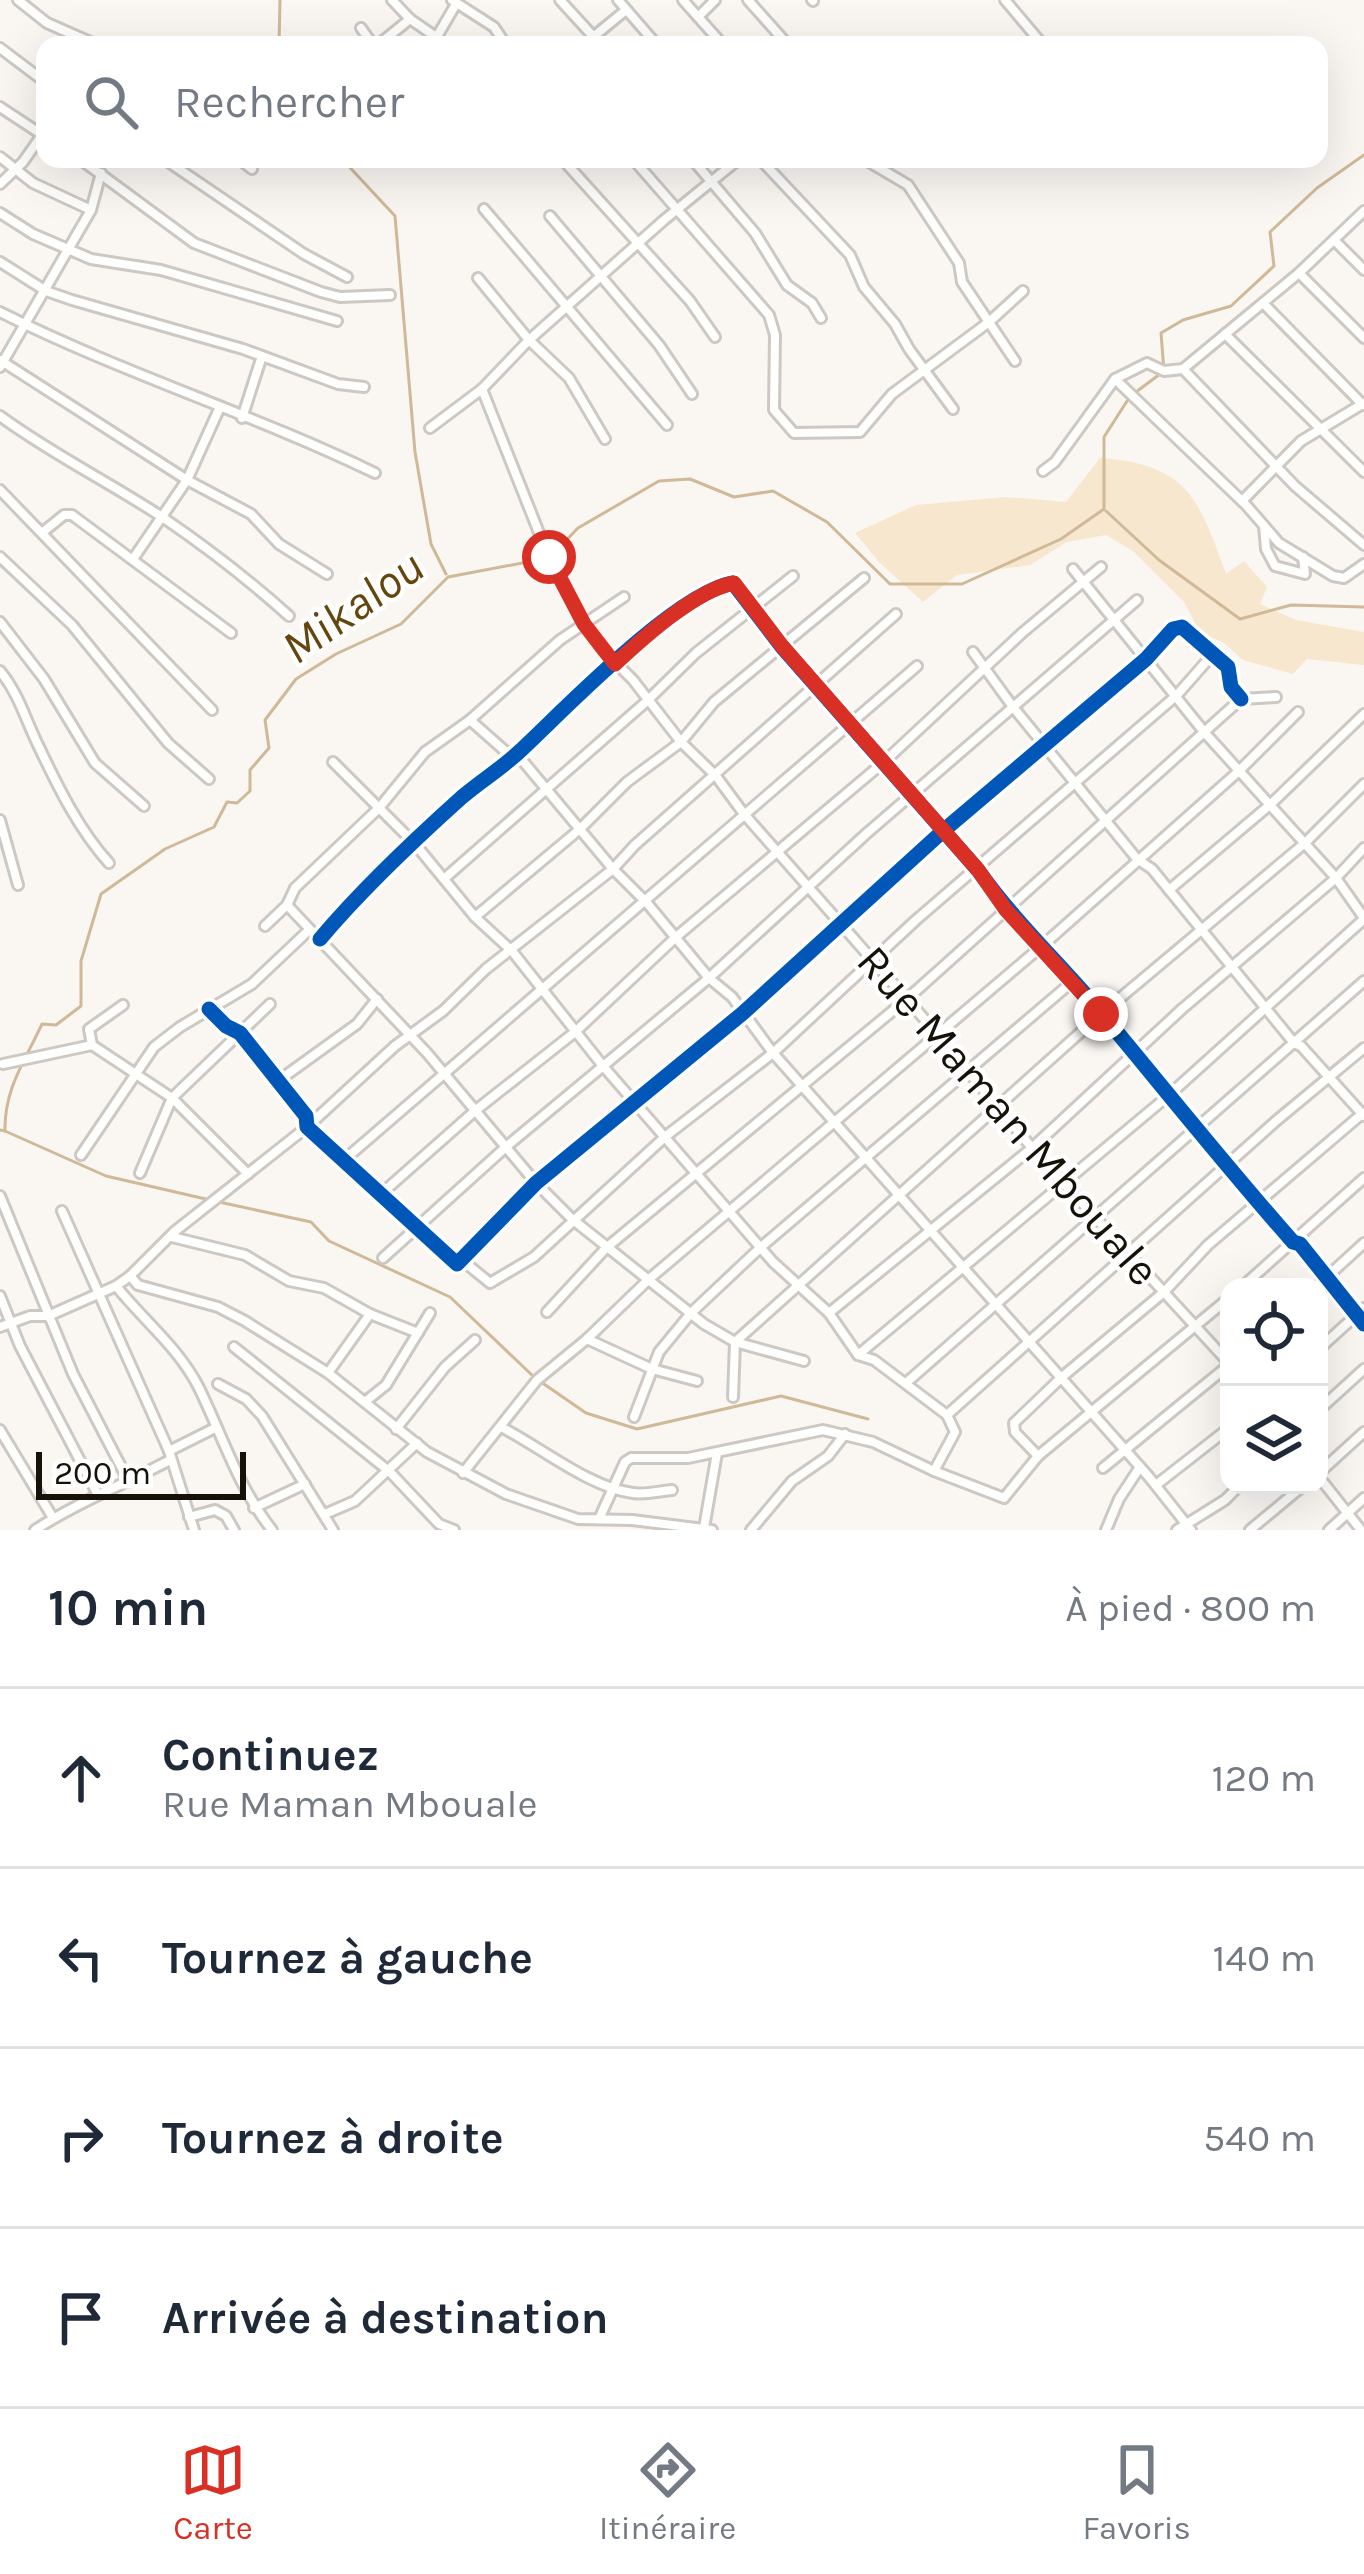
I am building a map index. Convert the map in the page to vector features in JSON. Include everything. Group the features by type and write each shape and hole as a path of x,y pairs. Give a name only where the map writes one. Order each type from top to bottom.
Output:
{"street":[{"path":"18,0 47,23 77,36"},
{"path":"392,0 429,36"},
{"path":"560,0 592,36"},
{"path":"618,0 649,36"},
{"path":"682,0 716,36"},
{"path":"698,16 715,0"},
{"path":"748,0 780,36"},
{"path":"1005,0 1035,36"},
{"path":"437,36 454,2 494,27 500,36"},
{"path":"602,36 626,10"},
{"path":"387,36 410,19"},
{"path":"361,28 368,36"},
{"path":"0,48 36,75"},
{"path":"0,107 36,131"},
{"path":"0,184 36,146"},
{"path":"0,157 33,183 91,210"},
{"path":"94,168 194,243 321,292 340,297 390,295"},
{"path":"177,168 304,254 347,277"},
{"path":"570,168 690,301 715,337"},
{"path":"640,168 769,315 775,335 774,410 794,434 860,432 892,394 1023,291"},
{"path":"700,168 755,233 787,285 812,303 821,318"},
{"path":"430,428 482,389 529,340 728,168"},
{"path":"768,168 850,255 864,287 953,409"},
{"path":"879,168 908,185 959,263 962,282 1015,361"},
{"path":"101,173 91,210 27,326 1,363 187,480 251,514 279,544 327,574"},
{"path":"484,208 668,425"},
{"path":"1043,471 1055,462 1115,380 1147,363 1164,371 1183,370 1299,273 1364,211"},
{"path":"0,213 33,234 115,266 161,270 337,321"},
{"path":"550,216 659,345 692,394"},
{"path":"1334,240 1364,270"},
{"path":"0,262 46,290 338,384 364,387"},
{"path":"1299,273 1364,338"},
{"path":"478,278 529,340 569,378 605,439"},
{"path":"1242,501 1319,429 1364,404 1263,303"},
{"path":"0,312 375,473"},
{"path":"1225,334 1364,472"},
{"path":"242,418 262,356"},
{"path":"1183,370 1275,467 1364,545"},
{"path":"1115,380 1242,501 1279,543 1344,578 1364,563"},
{"name":"Rue Maman Mbouale","path":"482,389 549,557 584,624 1032,1148 1220,1354"},
{"path":"133,559 187,480 220,407"},
{"path":"0,416 162,518 241,573 289,616"},
{"path":"0,490 212,710"},
{"path":"43,532 69,514 231,633"},
{"path":"1263,525 1266,549 1275,566 1305,574 1303,557"},
{"path":"0,557 72,625 168,743 209,779"},
{"path":"381,1193 575,1033 676,937 884,762 1101,567"},
{"path":"857,1355 1168,1096 1364,918 1336,878 1205,733 1073,568"},
{"path":"445,878 696,653 793,576"},
{"path":"475,916 580,829 627,782 681,742 714,702 864,578"},
{"path":"320,939 462,797 517,754 654,630 729,583 737,586 782,646 978,870 1006,910 1101,1014 1259,1204 1300,1244 1324,1278"},
{"path":"265,926 287,905 295,888 379,808 425,752 470,720 560,640 624,597"},
{"path":"383,1258 507,1146 710,978 1137,600"},
{"path":"0,1327 30,1316 48,1316 130,1276 174,1232 307,1127 485,969 613,869 896,614"},
{"path":"0,622 44,679 95,763 144,806"},
{"path":"463,1262 536,1183 743,1013 943,831 1179,627 1228,667 1231,687 1240,699"},
{"path":"973,652 1044,746 1169,890 1199,932 1294,1043 1364,1114 1208,1244 1164,1292 1061,1377 1013,1426 1038,1456"},
{"path":"208,1009 240,1034 305,1116 307,1127 452,1263 463,1262 493,1282 533,1257 666,1136 773,1053 916,920 1177,695 1213,654"},
{"path":"344,1160 917,666"},
{"path":"0,670 83,828 109,862"},
{"path":"547,1312 606,1248 907,999 1240,699 1276,697"},
{"path":"463,1473 537,1380 1042,946 1239,771 1298,712"},
{"path":"1169,890 1272,803 1364,714"},
{"path":"470,720 505,751 517,754 773,1053 1156,1485 1184,1527 1231,1494"},
{"path":"333,762 512,951 575,1033 761,1247 829,1313 857,1355 874,1360 947,1415 955,1432 934,1471"},
{"path":"733,1397 735,1342 1101,1014 1305,843 1364,784"},
{"path":"0,820 18,885"},
{"path":"829,1313 1032,1148 1364,848"},
{"path":"287,905 410,1034 572,1219 735,1342 804,1361"},
{"path":"81,1155 154,1047 252,983 310,930"},
{"path":"906,1383 1364,981"},
{"path":"634,1417 662,1347 691,1313 761,1247 1072,982"},
{"path":"278,1081 357,1024 377,999"},
{"path":"140,1173 172,1098 270,1004"},
{"path":"123,1005 89,1029 92,1045 172,1098 248,1174"},
{"path":"3,1064 92,1045"},
{"path":"947,1415 1364,1048"},
{"path":"1252,1278 1364,1178"},
{"path":"0,1196 48,1316 129,1482"},
{"path":"62,1211 170,1455 194,1530"},
{"path":"172,1238 244,1255 289,1281 324,1288 418,1333"},
{"path":"1326,1278 1364,1243"},
{"path":"130,1276 144,1287 218,1307 328,1373 396,1429 463,1473 572,1518 708,1529 717,1453"},
{"path":"1328,1282 1360,1311 1364,1324"},
{"path":"116,1286 172,1346 198,1386 254,1508 272,1530"},
{"path":"0,1296 97,1493"},
{"path":"599,1519 625,1462 632,1458 688,1458 823,1430 873,1442 1000,1499 1038,1456 1220,1306"},
{"path":"1328,1341 1360,1311"},
{"path":"328,1373 370,1313"},
{"path":"367,1401 386,1384 430,1313"},
{"path":"587,1339 652,1369 697,1381"},
{"path":"396,1429 445,1366 475,1340"},
{"path":"234,1347 390,1472 449,1529"},
{"path":"1328,1401 1364,1369"},
{"path":"1103,1468 1220,1371"},
{"path":"218,1384 246,1399 262,1416 333,1530"},
{"path":"501,1426 615,1488 633,1493 672,1490"},
{"path":"34,1530 97,1493 129,1482 215,1428"},
{"path":"0,1430 53,1518"},
{"path":"1328,1466 1364,1432"},
{"path":"751,1530 792,1481 829,1456 844,1434"},
{"path":"1156,1485 1220,1435"},
{"path":"325,1514 355,1501 417,1443"},
{"path":"1106,1530 1140,1467"},
{"path":"254,1508 305,1484"},
{"path":"1328,1488 1361,1530"},
{"path":"1250,1530 1293,1494"},
{"path":"1329,1530 1364,1498"},
{"path":"189,1517 215,1510 226,1516 234,1530"}],"shaded area":[{"path":"1100,458 1153,468 1171,478 1197,506 1226,574 1244,561 1267,587 1260,604 1296,620 1364,632 1364,665 1307,659 1293,674 1243,660 1224,643 1200,632 1184,602 1133,551 1106,535 1067,542 1030,565 957,575 923,602 855,533 916,505 1006,497 1066,502"}],"waterway":[{"path":"279,36 280,0"},
{"name":"Mikalou","path":"1136,392 1164,371 1161,333 1183,320 1231,306 1274,266 1270,232 1317,188 1364,155"},
{"path":"350,168 395,216 415,452 431,544 446,574"},
{"name":"Mikalou","path":"1104,507 1104,437 1129,398"},
{"name":"Mikalou","path":"0,1130 5,1131 12,1088 42,1024 56,1025 81,1006 81,961 101,894 165,849 214,827 227,802 237,803 250,791 250,770 269,748 265,720 296,679 401,624 448,577 549,558 578,528 659,481 690,479 734,497 773,491 827,522 890,584 962,584 1061,539 1104,509"},
{"path":"1106,511 1159,560 1240,619 1291,605 1364,607"},
{"path":"5,1131 106,1176 210,1200"},
{"path":"219,1202 311,1222 329,1241 450,1297 533,1376"},
{"path":"541,1382 586,1413 637,1429 781,1396 868,1419"}],"cycle path":[{"path":"320,939 425,831 652,629 709,591 733,583 782,647 1092,1002 1364,1324"},
{"path":"209,1009 240,1033 306,1116 307,1127 457,1264 536,1183 743,1013 943,831 1146,659 1173,629 1182,627 1228,667 1231,687 1241,699"}],"route":[{"path":"549,557 584,624 615,664 664,622 734,583 782,646 978,870 1006,910 1101,1014"}]}
